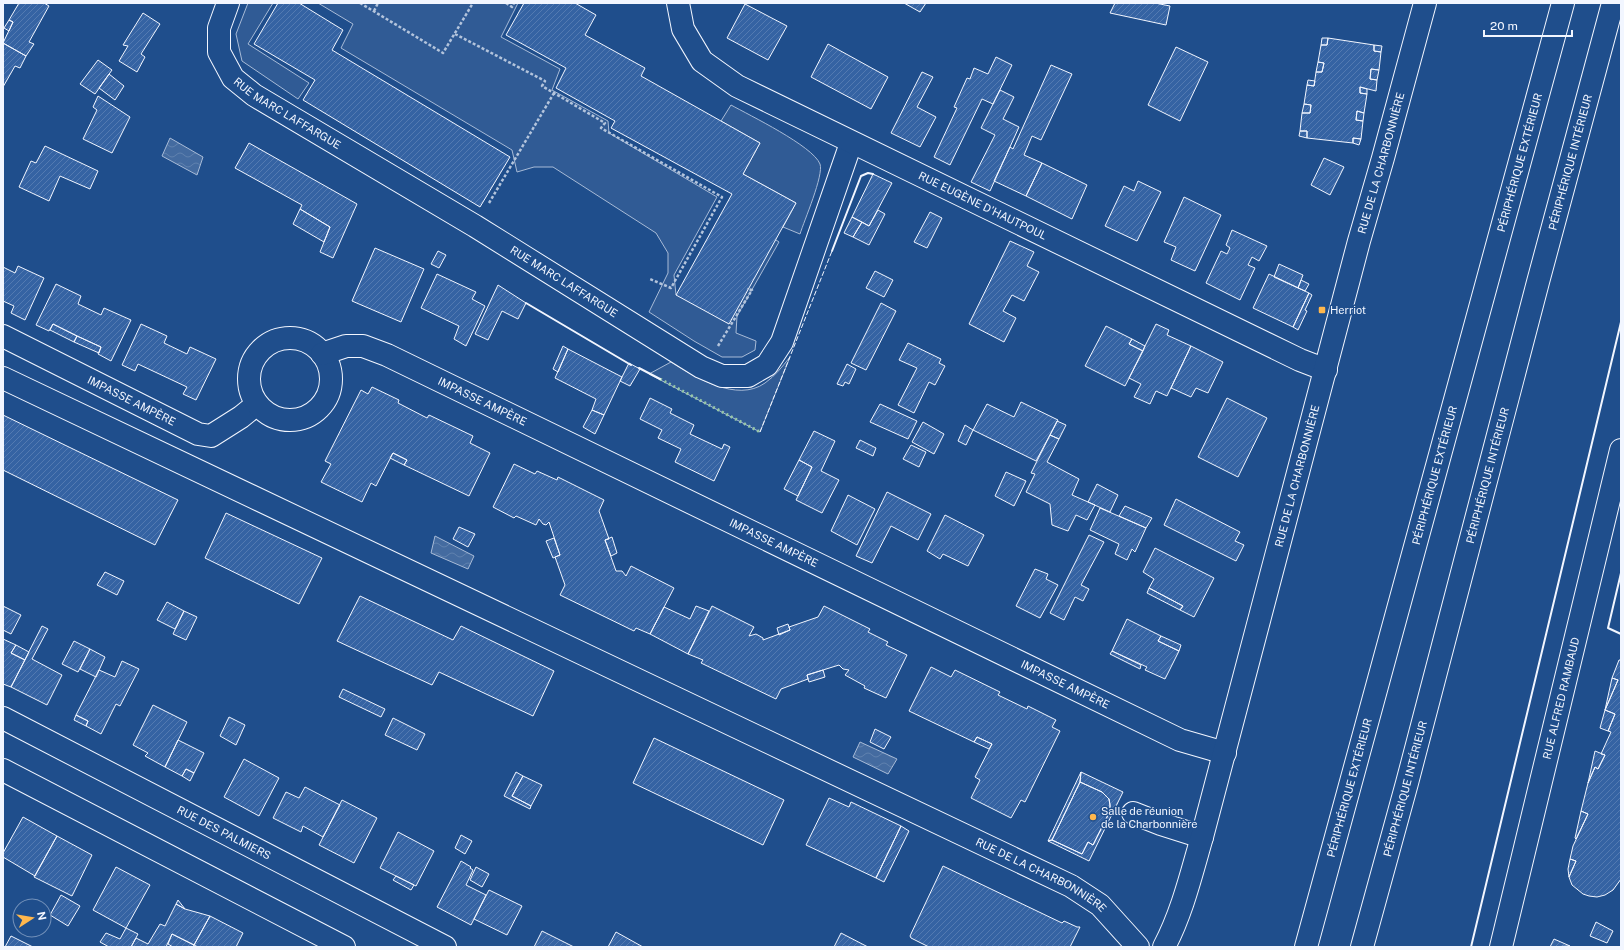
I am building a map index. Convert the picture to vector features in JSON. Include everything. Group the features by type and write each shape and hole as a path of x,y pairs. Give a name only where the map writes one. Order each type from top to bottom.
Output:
{"main road":[{"name":"RUE MARC LAFFARGUE","path":"228,3 219,28 219,52 233,78 254,95 475,226 701,367 722,376 748,376 767,365 782,342 851,143"},
{"name":"RUE EUGÈNE D'HAUTPOUL","path":"678,3 683,29 702,61 737,86 851,143 1300,360 1326,370"},
{"name":"RUE DE LA CHARBONNIÈRE","path":"1164,947 1184,901 1202,837 1359,241 1425,3"},
{"name":"PÉRIPHÉRIQUE EXTÉRIEUR","path":"1306,947 1417,534 1563,3"},
{"name":"PÉRIPHÉRIQUE INTÉRIEUR","path":"1362,947 1407,783 1538,282 1613,3"},
{"name":"IMPASSE AMPÈRE","path":"3,336 198,434 211,436 241,417 257,404"},
{"path":"291,338 303,340 322,354 330,375 330,387 326,398 319,408 310,415 299,419 288,420 276,418 257,404 251,394 249,383 250,371 253,360 260,351 269,344 280,339 291,338"},
{"name":"IMPASSE AMPÈRE","path":"322,354 346,346 364,346 387,355 1173,737 1225,753"},
{"name":"RUE DE LA CHARBONNIÈRE","path":"3,378 1071,886 1100,905 1138,947"},
{"name":"RUE ALFRED RAMBAUD","path":"1501,947 1621,450"},
{"name":"RUE DES PALMIERS","path":"3,718 445,947"},
{"path":"3,770 344,947"},
{"path":"1133,813 1202,837"}],"path":[{"path":"360,3 443,53 472,3"},
{"path":"374,11 378,3"},
{"path":"506,3 512,7 514,3"},
{"path":"455,34 545,81 542,86 605,123 601,128 722,197 671,288 650,279"},
{"path":"475,226 554,93"},
{"path":"701,367 714,352 737,316 752,290 747,289"}],"shaded area":[{"path":"248,3 273,3 248,44 309,83 298,99 242,61 236,34"},
{"path":"318,3 518,3 501,37 560,69 552,90 608,121 609,133 717,197 674,275 676,295 776,240 779,242 737,316 736,333 756,341 755,350 742,357 722,357 649,312 668,273 668,253 656,233 553,167 534,167 517,172 512,150 341,48 353,24"},
{"path":"731,105 794,140 815,157 820,164 819,178 800,234 783,227 796,203 743,174 760,143 721,121"},
{"path":"790,357 760,432 649,374 671,362 704,381 716,386 742,390 754,388 765,383"}],"water":[{"path":"170,138 203,157 197,175 162,156"},
{"path":"435,536 474,556 468,569 431,553"},
{"path":"860,742 897,759 888,774 853,757"}],"building":[{"path":"19,3 44,3 49,6 29,42 34,44 26,56 3,43 13,22 9,20"},
{"path":"278,3 299,3 343,30 332,50 510,157 480,207 303,100 315,80 254,44"},
{"path":"524,3 575,3 596,15 585,35 645,68 641,76 760,143 743,174 796,203 729,324 676,295 732,194 611,128 615,121 556,88 566,68 506,35"},
{"path":"904,3 926,3 920,12"},
{"path":"1115,3 1155,3 1170,6 1166,25 1110,13"},
{"path":"745,4 787,26 768,60 727,38"},
{"path":"143,13 160,24 141,54 145,57 137,72 119,61 128,46 123,45"},
{"path":"9,20 13,22 9,31 4,28"},
{"path":"1322,38 1328,38 1327,45 1321,45"},
{"path":"1328,38 1374,45 1374,51 1381,52 1379,70 1371,69 1370,79 1377,80 1376,91 1360,87 1360,93 1367,94 1364,113 1357,111 1356,120 1363,121 1361,139 1353,138 1353,143 1307,138 1307,131 1300,131 1302,113 1310,113 1311,105 1304,104 1307,85 1314,86 1316,72 1322,72 1324,63 1318,62 1321,45 1327,45"},
{"path":"3,43 26,56 20,68 15,66 3,87"},
{"path":"828,44 888,77 871,109 811,77"},
{"path":"1374,45 1382,46 1381,52 1374,51"},
{"path":"1176,47 1208,62 1180,121 1148,105"},
{"path":"996,57 1012,65 993,104 982,99 950,165 934,157 957,108 954,107 967,78 970,79 974,68 988,74"},
{"path":"98,60 112,70 95,94 80,84"},
{"path":"1318,62 1324,63 1322,72 1316,72"},
{"path":"1051,65 1072,74 1041,140 1032,136 1024,155 1042,163 1026,196 994,181 1010,147 1013,149"},
{"path":"1371,69 1379,70 1377,80 1370,79"},
{"path":"922,72 933,77 917,107 936,117 920,147 891,133"},
{"path":"109,74 124,86 115,100 99,88"},
{"path":"1308,80 1315,81 1314,86 1307,85"},
{"path":"1360,87 1367,89 1367,94 1360,93"},
{"path":"1000,90 1014,97 1003,119 1019,127 990,191 971,182 995,135 981,128"},
{"path":"98,96 130,117 112,153 83,139 97,110 93,107"},
{"path":"1304,104 1311,105 1310,113 1302,113"},
{"path":"1357,111 1364,113 1363,121 1356,120"},
{"path":"1300,131 1307,131 1307,138 1299,136"},
{"path":"1353,138 1361,139 1359,145 1353,143"},
{"path":"249,143 357,204 333,258 320,252 330,227 300,209 302,205 235,168"},
{"path":"45,146 98,171 90,189 60,176 49,201 19,187 31,161 36,163"},
{"path":"1324,158 1344,167 1330,195 1311,185"},
{"path":"1042,163 1087,185 1072,219 1026,196"},
{"path":"873,174 892,183 869,226 852,217"},
{"path":"1138,181 1161,192 1137,241 1105,226 1124,186 1134,191"},
{"path":"1184,197 1221,215 1195,271 1171,260 1176,247 1164,242"},
{"path":"300,209 330,227 324,242 293,224"},
{"path":"878,210 885,214 869,245 853,237 862,222 869,226"},
{"path":"930,212 942,218 927,248 914,242"},
{"path":"852,217 862,222 853,237 844,233"},
{"path":"1232,230 1267,246 1259,261 1252,257 1248,265 1255,268 1240,300 1206,283 1221,251 1227,254 1230,248 1226,245"},
{"path":"1010,241 1034,252 1027,266 1039,272 1024,301 1012,295 1003,311 1016,318 1004,342 969,324"},
{"path":"375,248 424,269 401,322 352,301"},
{"path":"438,251 446,255 439,268 431,264"},
{"path":"1279,264 1303,275 1298,288 1274,277"},
{"path":"18,266 44,278 25,320 11,313 14,306 3,301 3,267 15,273"},
{"path":"875,271 893,280 884,297 866,288"},
{"path":"437,274 476,292 472,299 485,306 466,346 454,339 459,326 421,308"},
{"path":"1269,274 1309,293 1293,327 1253,308"},
{"path":"1301,280 1309,284 1305,291 1298,288"},
{"path":"56,284 81,296 78,304 101,315 104,308 131,320 111,361 98,354 101,347 53,324 49,331 36,325"},
{"path":"498,285 526,303 518,319 502,311 488,340 475,334"},
{"path":"1309,293 1312,295 1305,310 1307,311 1298,330 1293,327"},
{"path":"881,303 896,311 866,370 851,363"},
{"path":"53,324 77,336 74,342 50,330"},
{"path":"141,324 167,336 164,343 187,354 190,347 216,359 196,400 183,394 187,387 138,364 135,371 122,365"},
{"path":"1156,324 1169,330 1167,335 1191,346 1167,396 1156,391 1150,404 1134,397 1141,384 1129,378"},
{"path":"1106,326 1132,339 1129,344 1143,351 1125,386 1085,366"},
{"path":"77,336 101,347 99,353 74,342"},
{"path":"1132,339 1145,346 1143,351 1129,344"},
{"path":"908,343 941,359 939,363 945,366 935,385 929,382 914,413 898,405 917,368 899,360"},
{"path":"563,346 568,349 558,372 553,369"},
{"path":"1191,346 1223,362 1208,393 1196,388 1191,397 1171,388"},
{"path":"568,349 622,377 604,415 592,410 596,399 555,378"},
{"path":"629,363 640,369 630,386 620,381"},
{"path":"847,364 856,369 849,384 845,382 843,386 837,384"},
{"path":"372,387 399,400 398,403 427,418 429,415 473,436 470,443 490,453 469,496 404,465 407,460 393,453 376,486 371,483 362,502 321,482 331,464 325,461 361,390 368,394"},
{"path":"650,398 672,409 670,413 694,425 690,434 722,449 724,444 730,447 714,481 675,462 681,449 658,438 662,430 640,419"},
{"path":"1227,398 1267,418 1238,477 1198,457"},
{"path":"1021,402 1058,420 1036,461 973,430 987,404 1014,417"},
{"path":"880,404 917,421 908,439 870,422"},
{"path":"592,410 604,415 595,434 583,427"},
{"path":"3,415 178,500 155,545 3,470"},
{"path":"1057,421 1066,425 1059,439 1050,435"},
{"path":"923,422 944,434 934,454 912,442"},
{"path":"965,425 973,430 966,445 958,441"},
{"path":"814,431 835,441 821,471 839,480 822,513 796,500 812,467 799,460"},
{"path":"1050,435 1059,439 1047,462 1079,479 1072,495 1095,505 1087,520 1076,515 1068,531 1052,525 1050,504 1026,492 1035,474 1031,473"},
{"path":"860,440 876,448 873,456 856,448"},
{"path":"911,445 926,452 919,467 903,459"},
{"path":"393,453 407,460 404,465 390,458"},
{"path":"799,460 812,467 798,496 784,489"},
{"path":"514,464 535,474 537,471 557,480 558,477 604,500 599,511 609,539 605,540 616,571 622,571 626,576 631,566 674,588 650,634 636,628 634,631 560,595 565,585 555,557 560,555 549,522 546,525 539,519 536,525 516,516 514,518 493,507"},
{"path":"1006,472 1026,481 1014,506 995,496"},
{"path":"1097,484 1118,495 1110,512 1088,502"},
{"path":"887,492 931,514 918,540 891,526 872,563 856,556"},
{"path":"848,495 875,509 857,545 831,531"},
{"path":"1176,499 1240,532 1235,541 1244,545 1236,561 1164,525"},
{"path":"1125,506 1152,518 1146,528 1119,516"},
{"path":"1100,508 1146,528 1135,552 1132,549 1127,560 1115,554 1119,544 1090,530"},
{"path":"226,513 322,558 299,604 205,558"},
{"path":"945,515 984,535 968,566 943,554 940,559 927,551"},
{"path":"459,527 475,534 468,547 453,539"},
{"path":"1089,535 1104,542 1081,585 1089,589 1083,601 1075,597 1064,620 1050,613"},
{"path":"612,537 617,553 611,556 605,540"},
{"path":"554,538 560,555 553,558 546,541"},
{"path":"1155,548 1214,578 1194,617 1180,610 1183,606 1149,588 1154,579 1143,572"},
{"path":"1035,569 1048,574 1046,579 1058,585 1040,618 1016,606"},
{"path":"105,572 124,581 117,595 97,585"},
{"path":"1149,588 1183,606 1180,610 1147,593"},
{"path":"360,596 453,640 461,626 554,671 533,716 439,672 432,685 337,641"},
{"path":"167,602 184,611 175,629 157,620"},
{"path":"3,606 21,615 11,634 3,630"},
{"path":"696,606 709,611 688,654 650,634 664,607 690,619"},
{"path":"712,606 754,627 749,636 756,634 763,638 763,640 790,630 789,627 818,617 824,606 870,629 868,632 888,642 886,645 907,655 886,698 864,688 865,686 845,675 849,670 843,669 839,665 807,675 808,679 781,689 776,699 701,663 703,660 688,654"},
{"path":"184,611 197,617 186,640 173,634"},
{"path":"1127,619 1161,636 1158,641 1179,651 1165,679 1145,670 1147,667 1112,651"},
{"path":"788,624 790,630 779,635 777,628"},
{"path":"42,626 48,629 32,659 62,675 47,705 11,687"},
{"path":"1161,636 1181,645 1179,651 1158,641"},
{"path":"3,639 16,645 11,653 25,660 11,687 3,684"},
{"path":"74,641 90,649 78,672 62,664"},
{"path":"16,645 29,652 25,660 11,653"},
{"path":"90,649 105,657 96,677 80,669"},
{"path":"1112,651 1141,665 1140,669 1110,654"},
{"path":"1619,660 1621,660 1621,879 1613,890 1605,895 1597,897 1583,894 1572,885 1569,877 1576,861 1570,859 1573,846 1588,814 1581,811 1588,783 1595,767 1598,769 1605,755 1601,754 1611,732 1608,731 1615,714 1605,710 1618,680 1612,678"},
{"path":"122,661 139,669 120,706 116,704 101,734 86,726 88,721 76,715 99,670 115,677"},
{"path":"931,667 951,677 955,670 1000,692 998,695 1027,709 1028,706 1056,720 1052,727 1060,731 1025,802 1021,800 1011,818 971,798 980,780 975,777 992,744 977,737 974,742 909,711"},
{"path":"823,670 825,677 809,682 807,675"},
{"path":"1612,678 1618,680 1605,710"},
{"path":"343,689 385,709 381,717 339,697"},
{"path":"153,705 187,722 165,767 145,756 148,753 133,745"},
{"path":"1605,710 1615,714 1608,731 1600,728"},
{"path":"76,715 88,721 86,726 74,720"},
{"path":"229,717 245,725 236,745 220,736"},
{"path":"393,718 425,734 417,750 385,735"},
{"path":"875,729 891,737 884,749 870,742"},
{"path":"977,737 992,744 989,749 974,742"},
{"path":"654,738 784,800 763,845 633,783"},
{"path":"178,740 204,753 194,773 186,769 182,776 165,767"},
{"path":"1595,751 1605,755 1598,769 1595,767 1588,783"},
{"path":"244,759 279,778 259,816 224,797"},
{"path":"186,769 194,773 190,781 182,776"},
{"path":"516,772 523,776 512,796 531,806 530,809 504,796"},
{"path":"1081,772 1123,792 1089,861 1048,841 1052,840 1082,854 1088,842 1093,845 1110,811 1109,799 1102,792 1080,782"},
{"path":"1081,772 1080,782 1052,840 1048,841"},
{"path":"523,776 542,785 531,806 512,796"},
{"path":"1080,782 1102,792 1109,799 1110,805 1110,811 1093,845 1088,842 1082,854 1052,840"},
{"path":"305,787 340,805 323,837 303,826 301,832 273,818 286,792 299,798"},
{"path":"829,798 849,807 851,802 901,826 876,878 806,845"},
{"path":"342,800 377,818 354,863 319,845"},
{"path":"1581,811 1588,814 1576,839 1575,838"},
{"path":"23,817 57,836 35,876 3,857 3,853"},
{"path":"901,826 909,831 884,882 876,878"},
{"path":"398,832 434,851 416,886 380,868"},
{"path":"461,835 472,841 465,854 455,848"},
{"path":"57,836 92,855 72,896 34,877"},
{"path":"1570,859 1576,861 1569,877 1568,869"},
{"path":"461,861 473,870 466,885 486,895 471,925 437,907"},
{"path":"943,866 1062,923 1064,921 1080,927 1070,947 929,947 911,938 910,936"},
{"path":"116,867 150,885 126,928 93,910"},
{"path":"476,867 489,874 482,887 470,880"},
{"path":"396,876 414,885 411,890 393,880"},
{"path":"489,890 522,906 507,935 474,919"},
{"path":"61,895 80,906 68,926 52,916 52,911"},
{"path":"178,900 185,909 176,904"},
{"path":"176,904 185,909 210,916 194,945 172,934 166,947 131,947 136,938 148,944 160,924 165,926"},
{"path":"210,916 243,933 236,947 198,947 194,945"},
{"path":"1596,922 1613,931 1607,943 1590,936"},
{"path":"126,928 138,934 131,947 109,947 100,942 106,933 120,939"},
{"path":"542,931 574,947 534,947"},
{"path":"616,932 643,947 608,947"},
{"path":"841,933 868,947 834,947"},
{"path":"172,934 194,945 193,947 173,947 168,944"},
{"path":"11,936 12,938 33,947 5,947"},
{"path":"1554,939 1570,946 1550,947"}],"hedge":[{"path":"660,379 760,432"}],"fence":[{"path":"760,432 832,251"}],"wall":[{"path":"832,251 861,176 868,173 873,174"},
{"path":"526,303 631,365"},
{"path":"1471,947 1621,322"},
{"path":"639,368 660,379"},
{"path":"1621,573 1608,628 1621,634"}],"place":[{"name":"Herriot","path":"1322,310"},
{"name":"Salle de réunion de la Charbonnière","path":"1093,817"}]}
